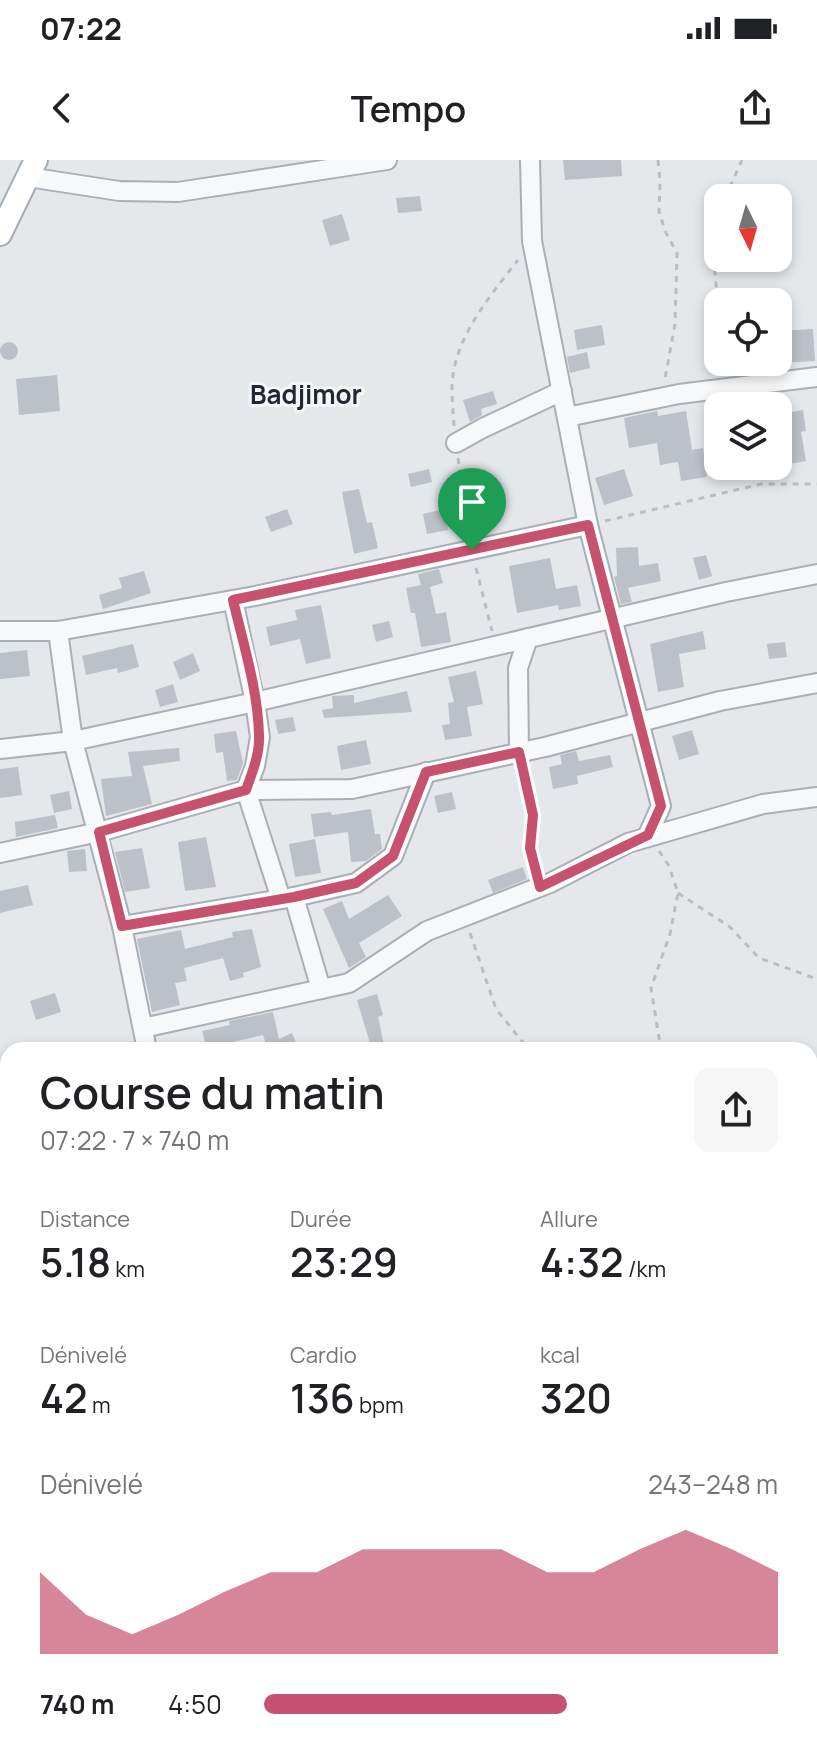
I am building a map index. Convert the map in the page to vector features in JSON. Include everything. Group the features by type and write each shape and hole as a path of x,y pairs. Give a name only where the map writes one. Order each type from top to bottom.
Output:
{"main road":[{"path":"0,234 32,169"}],"street":[{"path":"32,169 119,191 178,192 387,160"},
{"path":"530,160 532,241 588,525 661,806 648,835"},
{"path":"567,417 661,397 817,377"},
{"path":"456,443 562,391"},
{"path":"0,631 58,631 233,600 588,525"},
{"path":"0,749 73,741 817,574"},
{"path":"233,600 260,737 255,766 246,790 321,989"},
{"path":"58,631 73,741 122,926 146,1042"},
{"path":"519,752 518,668 528,638"},
{"path":"0,853 99,832 246,790 352,789 519,752 720,701 817,683"},
{"path":"122,926 356,883 393,856 426,772"},
{"path":"143,1028 349,983 427,931 465,919 540,887 648,835 763,804 817,797"}],"path":[{"path":"658,160 659,212 677,253 675,324 661,397"},
{"path":"731,184 742,160"},
{"path":"588,525 761,484 817,484"},
{"path":"519,752 533,815 530,848 540,887"},
{"path":"648,835 669,866 678,893 670,934 651,988 660,1042"},
{"path":"678,893 730,927 759,958 817,979"},
{"path":"465,919 496,1009 523,1042"}],"building":[{"path":"563,160 621,160 622,176 565,180"},
{"path":"420,196 422,211 398,213 396,198"},
{"path":"342,214 350,240 330,246 322,220"},
{"path":"602,325 605,345 577,350 574,330"},
{"path":"813,329 815,361 792,362 792,330"},
{"path":"9,342 18,351 9,360 0,351"},
{"path":"587,352 590,368 570,373 567,357"},
{"path":"57,375 60,411 19,415 16,379"},
{"path":"493,391 497,404 481,409 482,415 470,422 463,400"},
{"path":"803,410 806,431 801,432 806,461 792,464 792,412"},
{"path":"657,411 658,416 686,411 692,450 703,448 704,477 681,481 678,462 660,465 657,443 629,448 624,418"},
{"path":"429,469 432,482 411,487 408,474"},
{"path":"624,469 633,496 604,505 595,478"},
{"path":"359,489 367,523 372,522 378,548 354,554 342,492"},
{"path":"287,509 293,524 271,532 265,517"},
{"path":"443,509 448,530 427,534 423,514"},
{"path":"638,547 639,566 658,563 661,581 628,588 632,602 621,604 614,577 617,576 616,548"},
{"path":"706,555 712,576 699,580 693,558"},
{"path":"550,558 556,589 577,585 581,606 559,610 558,605 517,613 509,566"},
{"path":"439,569 443,583 430,587 436,614 446,612 451,642 421,647 415,613 411,613 406,588 421,585 418,574"},
{"path":"144,571 151,593 103,609 99,595 122,588 119,578"},
{"path":"321,605 331,658 306,664 300,639 270,646 266,627 297,620 295,610"},
{"path":"389,621 393,637 376,642 372,625"},
{"path":"703,631 706,649 679,654 684,687 658,692 650,644"},
{"path":"785,642 787,657 769,659 767,644"},
{"path":"133,644 139,667 118,673 117,668 86,675 82,656"},
{"path":"27,650 30,676 0,679 0,653"},
{"path":"193,653 200,671 180,680 173,662"},
{"path":"476,671 483,704 467,707 472,736 445,740 442,725 450,724 448,703 454,702 448,677"},
{"path":"173,684 178,702 160,707 155,690"},
{"path":"407,691 412,712 324,718 322,710 333,708 332,696 354,695 354,703"},
{"path":"293,717 296,731 278,734 275,720"},
{"path":"692,730 699,754 679,760 672,736"},
{"path":"236,731 243,763 237,780 227,781 223,752 216,753 214,734"},
{"path":"366,740 371,764 341,770 337,746"},
{"path":"179,748 180,761 143,766 152,804 106,816 101,779 132,776 128,752"},
{"path":"576,751 579,761 610,755 613,767 577,776 578,784 553,789 549,767 562,764 560,755"},
{"path":"18,767 22,795 0,798 0,769"},
{"path":"69,791 72,809 54,813 50,795"},
{"path":"452,792 456,809 438,813 434,796"},
{"path":"371,809 375,834 380,834 382,849 366,861 351,862 348,832 314,837 311,814 331,812 332,815"},
{"path":"55,815 58,828 16,837 15,822"},
{"path":"206,837 216,887 185,891 178,842"},
{"path":"315,839 321,873 295,877 289,844"},
{"path":"142,848 150,888 125,892 115,852"},
{"path":"85,849 87,871 69,872 67,851"},
{"path":"523,867 527,879 493,893 488,880"},
{"path":"28,885 33,905 0,913 0,891"},
{"path":"388,895 402,916 359,943 366,957 349,968 323,909 342,901 349,919"},
{"path":"252,929 261,967 230,981 223,958 184,968 187,981 175,983 180,1005 152,1012 137,939 181,930 185,949 233,937 232,932"},
{"path":"55,993 61,1012 36,1020 30,1001"},
{"path":"377,994 383,1015 378,1017 383,1042 370,1042 357,1000"},
{"path":"273,1012 279,1039 292,1033 296,1042 265,1042 263,1035 233,1042 205,1042 202,1031 230,1025 229,1021"}],"district":[{"name":"Badjimor","path":"306,394"}],"route":[{"path":"588,525 661,806 648,835 540,887 530,848 533,815 519,752 426,772 393,856 356,883 294,897 122,926 99,832 246,790 255,766 260,737 233,600 472,550 588,525"}]}
